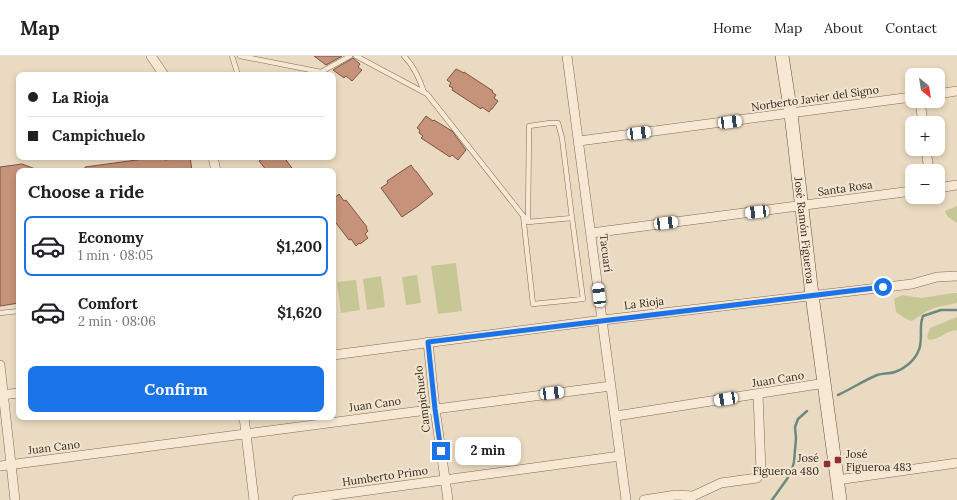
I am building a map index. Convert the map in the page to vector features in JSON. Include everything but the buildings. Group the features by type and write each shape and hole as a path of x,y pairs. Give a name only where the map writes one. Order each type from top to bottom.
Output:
{"main road":[{"name":"José Ramón Figueroa","path":"782,56 812,295 840,500"}],"street":[{"path":"151,56 162,72"},
{"name":"Tacuarí","path":"567,56 626,500"},
{"path":"945,93 957,91"},
{"name":"Norberto Javier del Signo","path":"579,141 905,98"},
{"path":"945,187 957,185"},
{"name":"Santa Rosa","path":"591,233 905,192"},
{"name":"La Rioja","path":"336,355 603,320 912,284 937,277 957,276"},
{"name":"Campichuelo","path":"428,342 435,409 448,500"},
{"path":"0,365 2,395 12,464 15,500"},
{"name":"Juan Cano","path":"616,416 824,383"},
{"name":"Juan Cano","path":"0,466 611,386"},
{"path":"2,395 16,393"},
{"path":"644,500 676,495 693,498 721,483 752,480 760,476 758,394"},
{"path":"244,420 254,500"},
{"name":"Humberto Primo","path":"297,500 620,456"},
{"path":"837,480 957,463"}],"lane":[{"path":"232,56 237,72"},
{"path":"240,56 314,72"},
{"path":"321,72 350,56"},
{"path":"356,56 427,94 528,222"},
{"path":"406,57 421,82 424,92"},
{"path":"326,72 328,68"},
{"path":"523,215 533,304 583,299 562,138 558,123 528,126 528,222"},
{"path":"528,222 572,218"},
{"path":"0,313 16,311"}],"green space":[{"path":"957,206 957,223 948,217 945,211"},
{"path":"456,263 462,311 438,314 431,266"},
{"path":"417,275 421,303 406,305 402,277"},
{"path":"381,276 385,307 367,310 363,279"},
{"path":"356,280 360,310 341,313 337,282"},
{"path":"957,293 957,303 937,307 927,311 912,321 896,312 894,299 902,295 921,298"},
{"path":"957,317 957,330 949,332 936,339 929,340 927,337 930,328"}],"waterway":[{"path":"838,395 877,375 895,372 905,367 914,358 920,348 923,316 941,310 957,310"},
{"path":"772,500 787,479 792,469 796,438 795,427 798,419 807,411"}],"place":[{"name":"José Figueroa 483","path":"838,460"},
{"name":"José Figueroa 480","path":"827,464"}],"route":[{"path":"441,451 428,342 883,287"}]}
